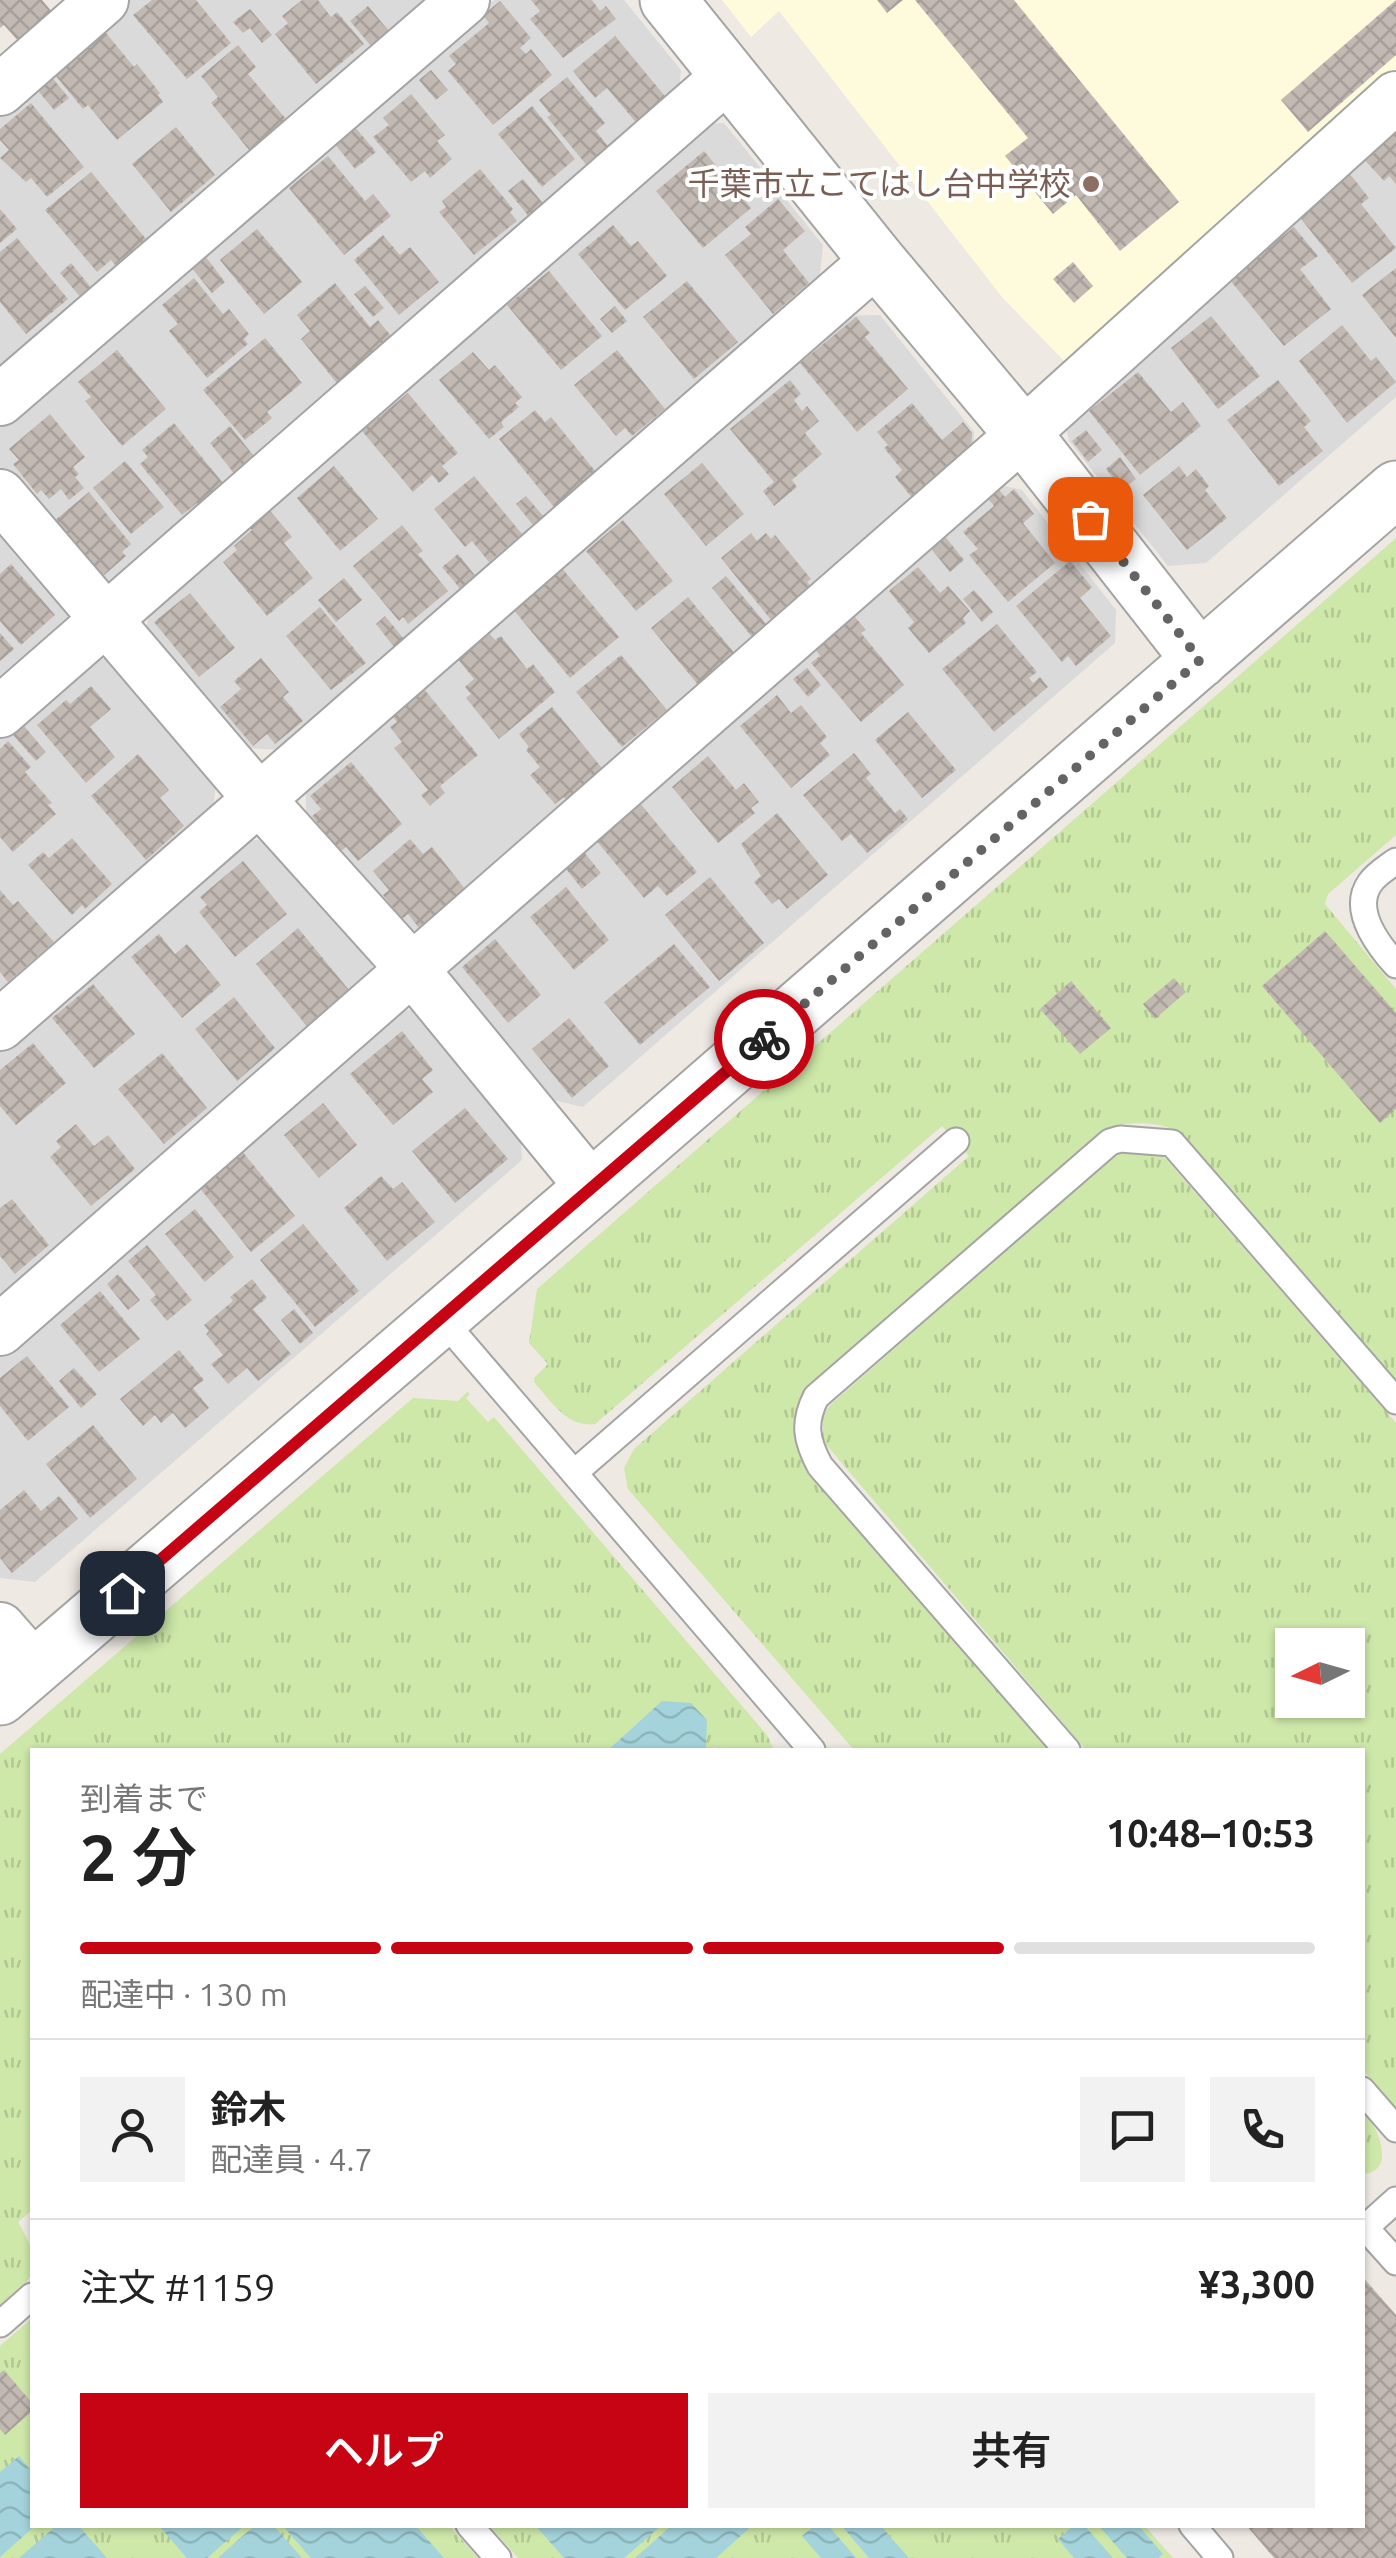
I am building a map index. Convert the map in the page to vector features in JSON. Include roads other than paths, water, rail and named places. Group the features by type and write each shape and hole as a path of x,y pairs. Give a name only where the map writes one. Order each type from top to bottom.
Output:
{"street":[{"path":"0,90 104,0"},
{"path":"0,400 464,0"},
{"path":"668,0 877,260 1024,434 1200,660"},
{"path":"0,712 729,75"},
{"path":"0,1330 1024,434 1396,97"},
{"path":"0,1025 877,260"},
{"path":"12,1664 441,1318 1396,489"},
{"path":"0,495 260,800 413,970 592,1188"}],"lane":[{"path":"1396,861 1370,884 1363,905 1369,926 1396,965"},
{"path":"1065,1748 820,1466 806,1431 808,1412 816,1396 1110,1142 1134,1139 1172,1142 1396,1401"},
{"path":"574,1473 956,1141"},
{"path":"441,1318 807,1748"},
{"path":"1365,2093 1396,2128"},
{"path":"1365,2225 1396,2200"},
{"path":"1365,2227 1396,2262"},
{"path":"0,2324 30,2298"},
{"path":"472,2528 498,2558"},
{"path":"1195,2528 1220,2558"}],"water":[{"path":"662,1701 691,1703 707,1720 706,1748 610,1748"},
{"path":"19,2456 30,2470 33,2528 0,2557 0,2472"},
{"path":"54,2528 81,2528 107,2558 19,2558"},
{"path":"161,2528 242,2528 207,2558 187,2558"},
{"path":"252,2528 276,2528 302,2558 218,2558"},
{"path":"285,2528 418,2528 444,2558 311,2558"},
{"path":"538,2528 659,2528 624,2558 564,2558"},
{"path":"669,2528 750,2528 716,2558 635,2558"},
{"path":"811,2528 831,2528 856,2558 821,2558 802,2536"},
{"path":"844,2528 883,2528 909,2558 869,2558"},
{"path":"1071,2528 1087,2528 1113,2558 1074,2558 1058,2539"},
{"path":"1101,2528 1141,2528 1163,2554 1158,2558 1127,2558"}],"place":[{"name":"千葉市立こてはし台中学校","path":"1091,184"}]}
